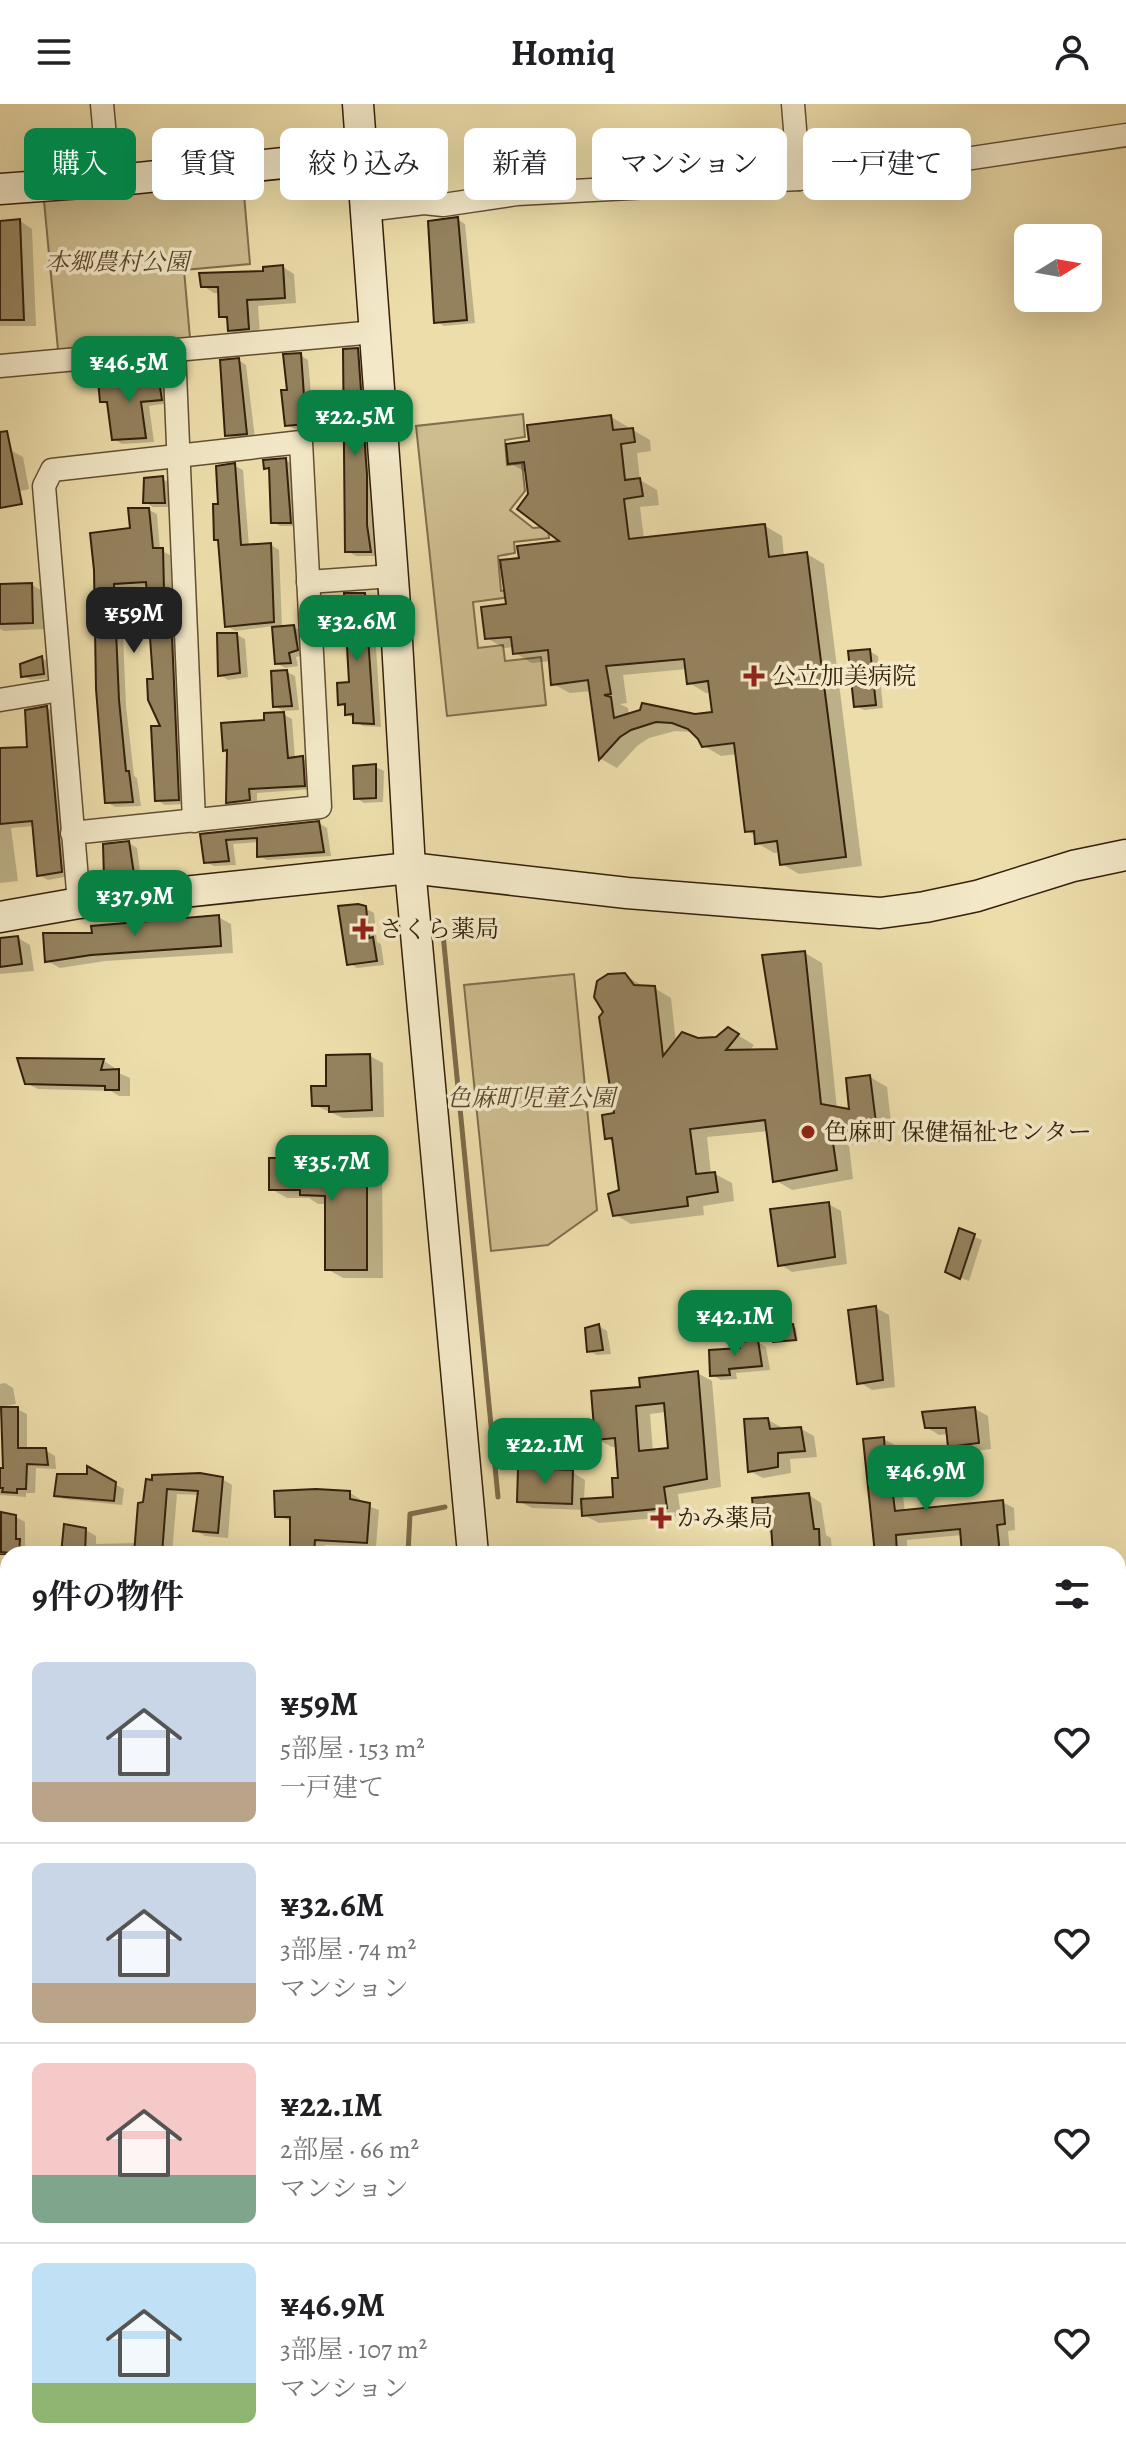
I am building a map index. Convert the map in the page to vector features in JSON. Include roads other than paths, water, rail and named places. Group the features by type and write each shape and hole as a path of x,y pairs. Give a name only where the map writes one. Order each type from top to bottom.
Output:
{"street":[{"path":"102,104 104,128"},
{"path":"358,104 359,128"},
{"path":"793,104 799,179"},
{"path":"366,210 424,203 443,205 517,194 799,179 848,171 892,170 1126,135"},
{"path":"136,178 280,163"},
{"path":"0,189 24,187"},
{"path":"365,200 393,576 410,868 472,1546"},
{"path":"0,366 375,332"},
{"path":"174,350 194,821"},
{"path":"72,833 320,807 301,442 52,470 44,486 72,833 79,903"},
{"path":"308,582 393,576"},
{"path":"0,700 60,690"},
{"path":"0,917 79,903 410,868 627,893 880,913 977,896 1073,866 1126,855"}],"waterway":[{"path":"443,934 498,1497"},
{"path":"408,1546 410,1514 445,1507"}],"place":[{"name":"公立加美病院","path":"754,676"},
{"name":"さくら薬局","path":"363,929"},
{"name":"色麻町 保健福祉センター","path":"808,1132"},
{"name":"かみ薬局","path":"661,1518"}],"park label":[{"name":"本郷農村公園","path":"117,262"},
{"name":"色麻町児童公園","path":"531,1098"}]}
